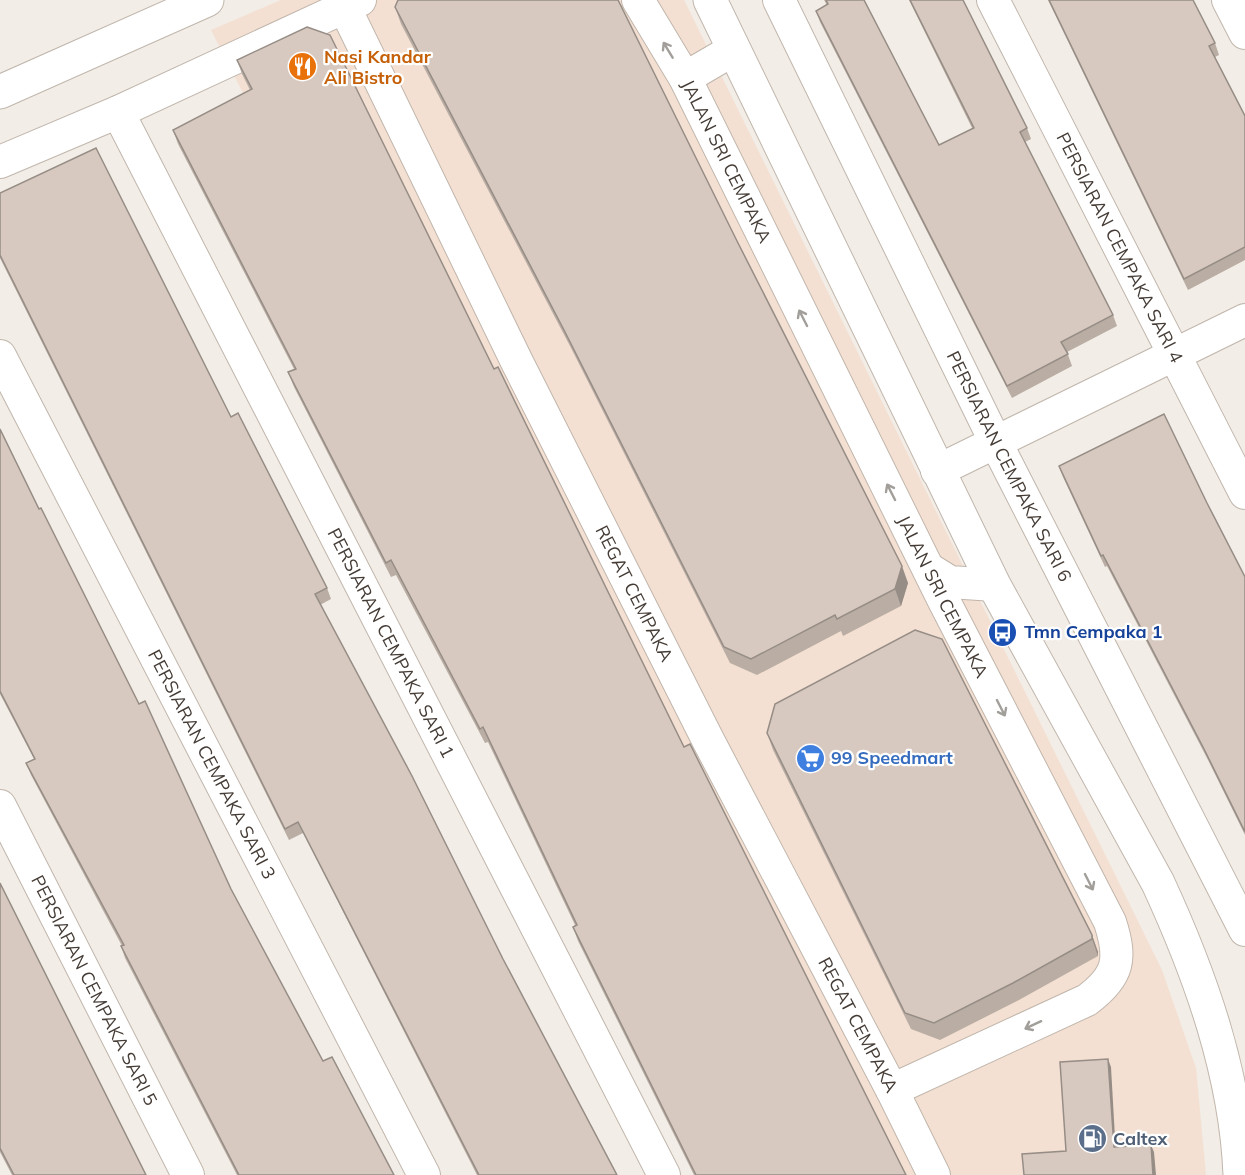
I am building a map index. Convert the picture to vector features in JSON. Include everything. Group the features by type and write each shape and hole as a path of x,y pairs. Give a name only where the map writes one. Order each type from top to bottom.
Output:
{"street":[{"path":"0,92 207,0"},
{"name":"JALAN SRI CEMPAKA","path":"638,0 685,78 944,601 1110,922 1117,943 1115,967 1107,986 1088,1000 892,1090"},
{"path":"710,0 994,585 1152,873 1178,926 1219,1044 1238,1144 1240,1175"},
{"name":"PERSIARAN CEMPAKA SARI 6","path":"779,0 995,441 1245,930"},
{"name":"PERSIARAN CEMPAKA SARI 4","path":"993,0 1245,493"},
{"path":"1228,0 1245,33"},
{"path":"0,162 118,112 349,2"},
{"name":"REGAT CEMPAKA","path":"349,2 517,362 708,740 892,1090 934,1175"},
{"path":"685,78 733,50"},
{"name":"PERSIARAN CEMPAKA SARI 1","path":"118,112 664,1175"},
{"path":"937,471 1245,320"},
{"name":"PERSIARAN CEMPAKA SARI 3","path":"0,356 424,1175"},
{"path":"929,569 950,582 994,585"},
{"path":"966,640 968,615 976,601 994,585"},
{"name":"PERSIARAN CEMPAKA SARI 5","path":"0,806 188,1175"}],"shaded area":[{"path":"281,0 684,0 1162,970 1196,1068 1206,1175 791,1175 211,30"}],"building":[{"path":"398,0 618,0 902,566 895,589 837,619 835,615 751,659 724,647 564,330 395,7"},
{"path":"826,0 864,0 939,145 974,128 910,0 963,0 1027,128 1020,132 1113,315 1061,342 1068,354 1007,386 816,11 828,4"},
{"path":"1049,0 1193,0 1215,43 1209,46 1245,116 1245,247 1184,279"},
{"path":"307,27 330,35 494,369 498,367 684,747 690,744 906,1175 696,1175 573,927 577,925 483,727 480,729 391,560 386,563 288,372 296,369 173,130 252,89 237,60"},
{"path":"96,148 231,417 238,413 327,588 315,594 412,776 503,959 617,1175 479,1175 298,822 285,829 0,255 0,193"},
{"path":"1164,414 1245,577 1245,832 1103,555 1101,556 1059,466"},
{"path":"0,429 139,704 145,701 231,889 323,1061 332,1057 394,1175 239,1175 121,946 124,945 26,763 35,759 0,691"},
{"path":"915,630 942,639 1092,935 1092,939 1013,983 934,1023 905,1013 767,733 775,704"},
{"path":"0,883 146,1175 14,1175 0,1148"},
{"path":"1108,1059 1114,1147 1151,1145 1153,1175 1024,1175 1022,1154 1066,1151 1060,1062"}],"place":[{"name":"Nasi Kandar Ali Bistro","path":"303,67"},
{"name":"Tmn Cempaka 1","path":"1003,632"},
{"name":"99 Speedmart","path":"810,758"},
{"name":"Caltex","path":"1092,1139"}]}
